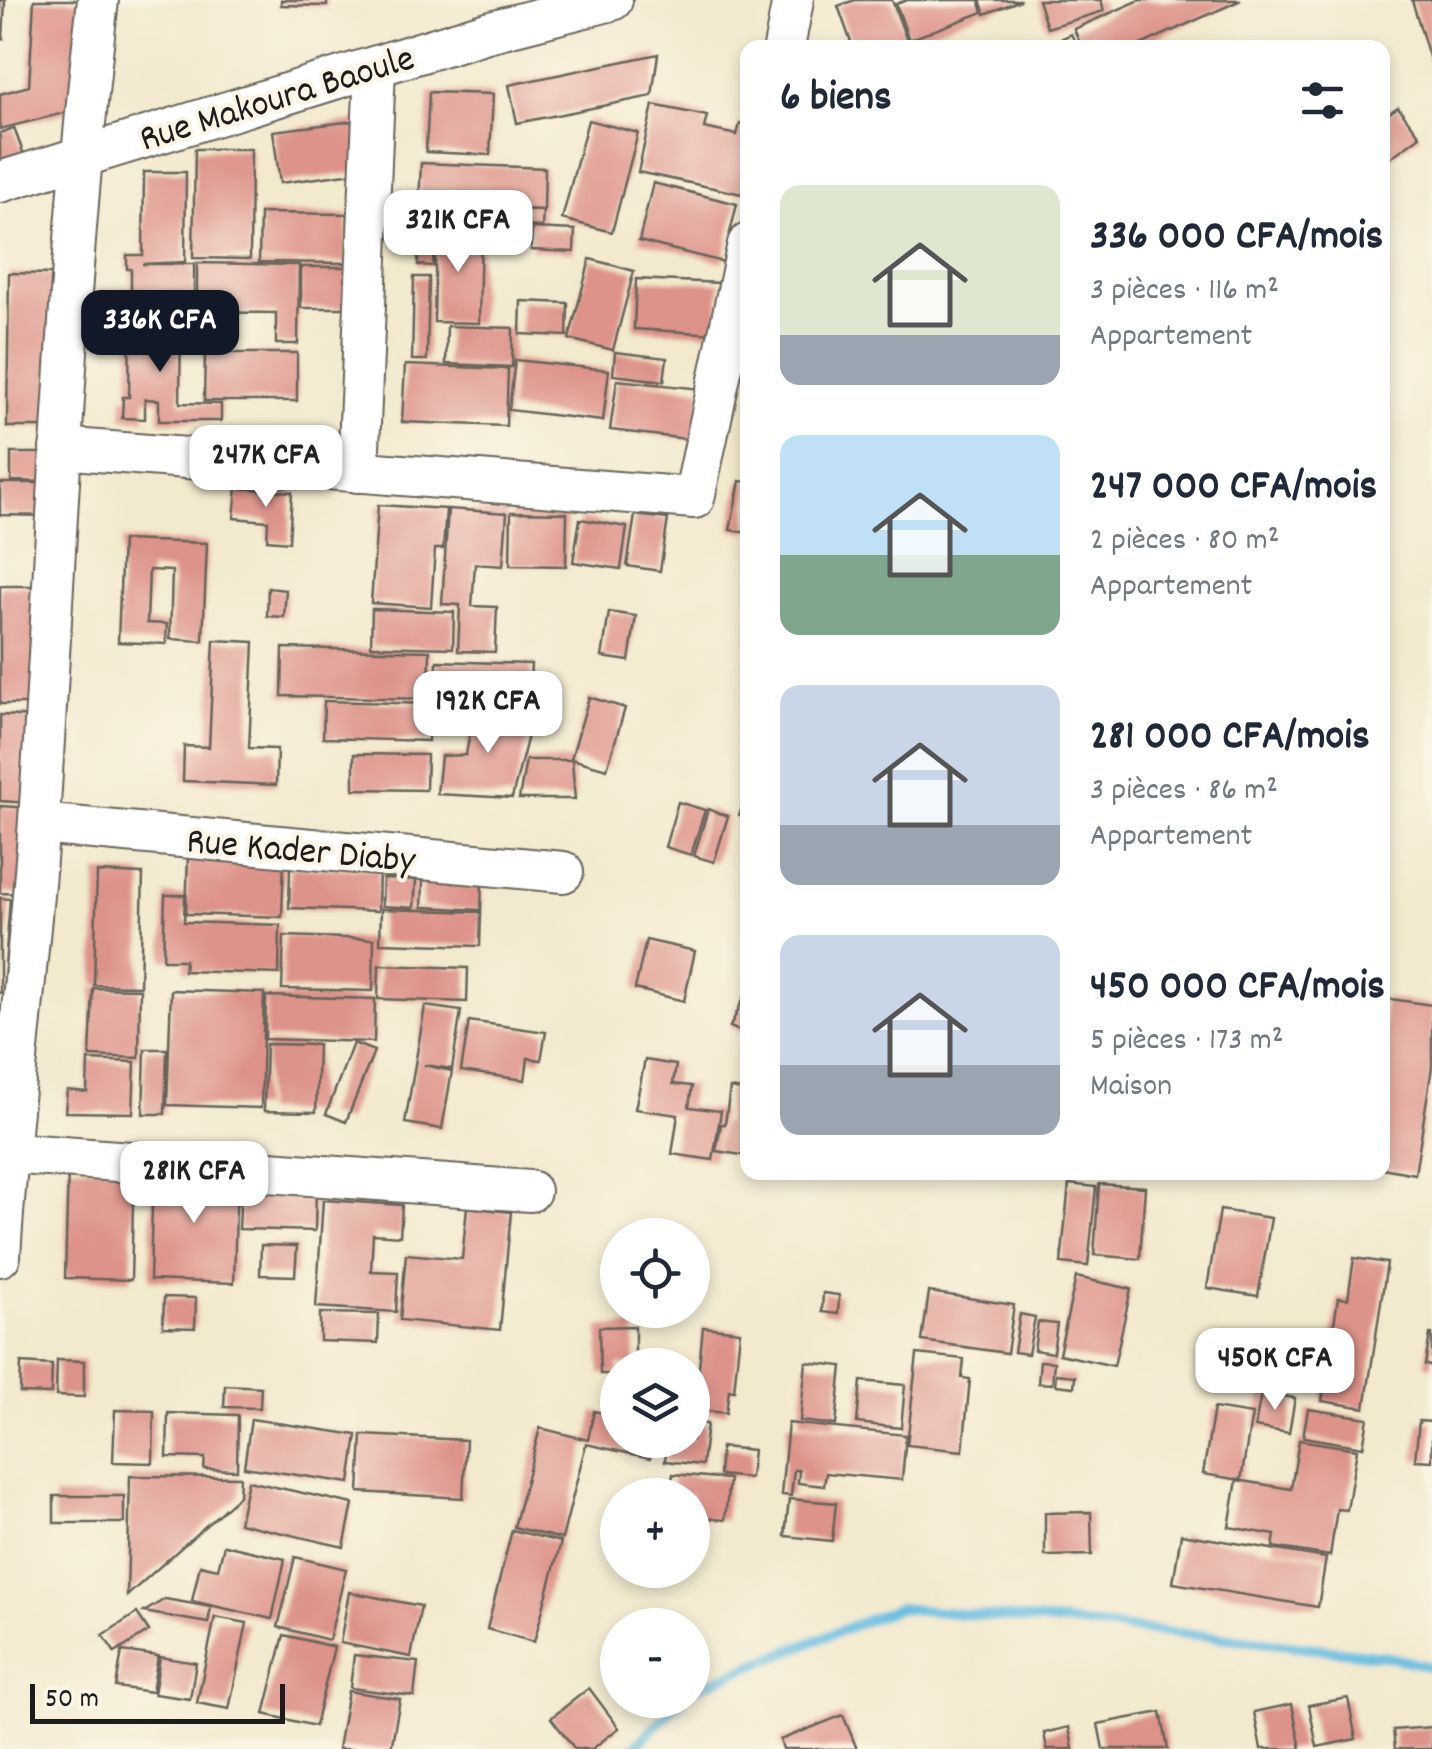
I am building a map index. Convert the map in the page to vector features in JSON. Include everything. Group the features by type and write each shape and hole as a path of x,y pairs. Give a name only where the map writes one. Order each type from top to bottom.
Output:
{"street":[{"path":"0,1256 6,1152 39,824 80,156 98,0"},
{"name":"Rue Makoura Baoule","path":"0,182 375,67 489,16 612,0"},
{"path":"786,40 793,0"},
{"path":"358,472 375,67"},
{"path":"60,448 694,498 740,282"},
{"name":"Rue Kader Diaby","path":"39,824 563,872"},
{"path":"6,1152 530,1191"}],"building":[{"path":"0,0 5,0 3,39 0,39"},
{"path":"34,0 91,0 76,110 0,129 0,94 29,86"},
{"path":"281,0 327,0 327,6 281,5"},
{"path":"855,0 892,0 907,40 850,40 838,6"},
{"path":"907,0 979,0 983,12 909,40 896,4"},
{"path":"980,0 1021,0 985,14"},
{"path":"1038,0 1101,0 1104,11 1047,28"},
{"path":"1140,0 1241,0 1152,40 1079,40 1074,29"},
{"path":"1412,0 1432,0 1432,63 1431,63"},
{"path":"658,54 652,96 517,123 509,85"},
{"path":"429,92 493,94 490,155 426,152"},
{"path":"653,105 707,116 704,128 737,135 740,124 740,194 638,172"},
{"path":"1398,107 1420,136 1390,158 1390,112"},
{"path":"362,120 369,171 280,183 273,131"},
{"path":"588,120 638,133 612,232 562,219"},
{"path":"14,128 27,163 0,173 0,133"},
{"path":"195,149 251,149 250,259 193,258"},
{"path":"421,163 545,168 544,210 419,205"},
{"path":"144,172 186,172 185,262 142,264 194,264 194,319 131,319 131,269 127,269 127,255 143,255"},
{"path":"653,183 737,204 723,262 639,241"},
{"path":"418,206 543,211 542,227 418,221"},
{"path":"260,213 348,214 347,263 259,262"},
{"path":"419,226 434,227 433,266 418,265"},
{"path":"436,227 481,228 479,323 434,322"},
{"path":"532,228 575,230 574,252 531,250"},
{"path":"590,259 634,271 613,350 569,339"},
{"path":"197,263 299,265 298,344 276,344 276,313 197,312"},
{"path":"301,267 359,267 359,308 301,308"},
{"path":"9,273 52,274 51,427 7,427"},
{"path":"414,277 429,277 427,360 412,360"},
{"path":"636,279 720,283 717,334 634,329"},
{"path":"521,301 568,303 567,336 520,334"},
{"path":"130,322 181,323 180,403 221,404 221,421 159,421 159,400 145,399 145,419 122,418 123,397 129,397"},
{"path":"447,326 513,328 512,367 446,364"},
{"path":"615,352 667,358 664,381 613,375"},
{"path":"205,353 297,353 297,401 204,401"},
{"path":"515,360 609,370 603,421 509,410"},
{"path":"405,365 508,369 506,426 402,422"},
{"path":"617,380 702,389 696,440 610,430"},
{"path":"11,453 49,453 48,482 11,481"},
{"path":"740,481 740,532 730,530"},
{"path":"0,483 51,483 51,516 0,515"},
{"path":"237,488 292,492 289,542 267,540 268,521 234,518"},
{"path":"378,505 446,509 443,549 435,549 431,607 371,603"},
{"path":"448,509 507,513 503,566 475,564 472,606 497,607 495,652 458,651 460,605 442,604"},
{"path":"511,512 567,513 566,566 510,565"},
{"path":"635,515 668,519 660,571 627,566"},
{"path":"580,519 627,527 621,569 573,562"},
{"path":"122,540 207,543 203,641 170,639 172,571 149,570 147,623 167,624 166,644 118,642"},
{"path":"0,586 38,586 37,704 0,704"},
{"path":"268,588 286,590 284,617 267,616"},
{"path":"372,609 454,612 453,648 371,646"},
{"path":"609,612 636,616 629,661 602,657"},
{"path":"214,640 254,642 249,748 277,749 276,785 183,781 184,746 209,747"},
{"path":"283,648 430,651 429,699 282,696"},
{"path":"437,661 531,664 529,700 436,696"},
{"path":"589,697 625,708 607,769 571,759"},
{"path":"324,701 429,704 428,741 323,738"},
{"path":"474,708 534,712 512,798 437,794 441,756 466,755"},
{"path":"0,715 38,717 31,803 0,801"},
{"path":"354,754 427,755 426,790 354,789"},
{"path":"526,760 572,760 575,799 519,799"},
{"path":"678,802 705,810 691,855 665,847"},
{"path":"0,806 31,808 26,894 0,893"},
{"path":"708,809 728,816 714,862 694,856"},
{"path":"188,855 284,858 282,917 186,914"},
{"path":"290,867 379,869 378,911 289,908"},
{"path":"97,872 143,874 140,986 94,985"},
{"path":"383,879 416,880 414,908 382,906"},
{"path":"423,880 482,882 481,910 422,907"},
{"path":"165,895 185,895 184,922 280,925 279,974 184,971 185,960 163,960"},
{"path":"0,898 10,899 3,993 0,993"},
{"path":"381,909 481,912 480,946 380,943"},
{"path":"284,936 374,939 373,991 282,989"},
{"path":"646,940 695,951 684,1001 635,989"},
{"path":"379,965 468,968 467,1002 378,999"},
{"path":"93,988 140,989 139,1058 90,1056"},
{"path":"171,990 264,993 261,1108 167,1105"},
{"path":"266,996 375,999 374,1042 265,1039"},
{"path":"1390,999 1432,1005 1432,1067 1415,1174 1390,1169"},
{"path":"425,1006 461,1011 452,1069 424,1065 452,1071 442,1129 405,1123"},
{"path":"740,1006 740,1031 730,1027"},
{"path":"469,1021 546,1032 541,1060 528,1058 525,1080 461,1071"},
{"path":"353,1043 374,1051 346,1122 326,1114"},
{"path":"266,1044 318,1045 316,1112 264,1111"},
{"path":"145,1049 167,1049 165,1114 143,1114"},
{"path":"88,1060 135,1062 133,1113 65,1112 67,1090 87,1092"},
{"path":"645,1060 676,1065 673,1084 692,1086 689,1107 721,1111 713,1160 672,1154 678,1115 635,1109"},
{"path":"730,1088 740,1090 740,1155 716,1151 721,1124 725,1124"},
{"path":"68,1166 134,1168 131,1280 65,1278"},
{"path":"153,1168 237,1171 234,1283 150,1280"},
{"path":"1069,1184 1096,1187 1088,1266 1061,1263"},
{"path":"1099,1184 1145,1187 1140,1259 1094,1255"},
{"path":"241,1185 316,1188 315,1231 239,1229"},
{"path":"323,1200 402,1205 400,1236 373,1234 371,1271 398,1272 396,1312 316,1307"},
{"path":"467,1207 511,1212 500,1330 400,1320 406,1254 462,1259"},
{"path":"1220,1210 1271,1218 1258,1296 1207,1288"},
{"path":"261,1245 297,1246 295,1276 260,1275"},
{"path":"1354,1258 1387,1263 1365,1408 1322,1401 1338,1298 1348,1299"},
{"path":"1076,1277 1131,1289 1114,1366 1059,1354"},
{"path":"929,1292 1014,1305 1007,1353 922,1341"},
{"path":"823,1293 839,1295 838,1314 822,1312"},
{"path":"164,1297 196,1298 195,1328 163,1327"},
{"path":"320,1313 379,1314 378,1343 320,1341"},
{"path":"1020,1314 1035,1317 1028,1354 1014,1352"},
{"path":"1038,1322 1057,1324 1053,1353 1034,1350"},
{"path":"599,1327 635,1328 635,1348 600,1348 600,1374"},
{"path":"703,1328 740,1331 734,1391 729,1390 726,1413 710,1412 710,1348 701,1348"},
{"path":"1432,1334 1432,1366 1425,1365"},
{"path":"917,1354 964,1359 962,1378 970,1379 963,1451 907,1445"},
{"path":"57,1360 84,1361 84,1397 56,1396"},
{"path":"1040,1361 1054,1362 1052,1384 1038,1383"},
{"path":"806,1362 842,1366 836,1425 800,1421"},
{"path":"21,1363 52,1365 51,1394 20,1393"},
{"path":"1056,1374 1075,1376 1074,1387 1055,1385"},
{"path":"861,1381 905,1385 901,1428 857,1423"},
{"path":"225,1385 261,1387 260,1408 224,1407"},
{"path":"1261,1393 1295,1398 1289,1433 1255,1427"},
{"path":"1214,1408 1252,1414 1241,1480 1203,1474"},
{"path":"1308,1409 1368,1418 1363,1447 1303,1437"},
{"path":"115,1410 154,1411 153,1463 113,1462"},
{"path":"594,1411 600,1412 600,1447 586,1444 562,1539 514,1527 540,1428 588,1440"},
{"path":"168,1413 238,1415 237,1470 204,1469 205,1458 167,1457"},
{"path":"251,1419 357,1435 350,1483 244,1467"},
{"path":"1419,1421 1432,1422 1432,1461 1415,1460"},
{"path":"788,1423 906,1435 902,1480 826,1473 824,1486 798,1483 799,1470 794,1470 791,1496 781,1495"},
{"path":"362,1435 466,1440 463,1498 359,1492"},
{"path":"1299,1440 1357,1449 1347,1510 1337,1509 1330,1556 1273,1547 1275,1535 1229,1527 1237,1480 1291,1489"},
{"path":"721,1447 753,1450 750,1478 719,1475"},
{"path":"665,1458 703,1458 702,1465 665,1461"},
{"path":"673,1474 729,1479 725,1520 710,1519 710,1478 672,1478"},
{"path":"130,1476 240,1477 239,1496 127,1596"},
{"path":"248,1481 353,1504 344,1547 239,1523"},
{"path":"54,1496 124,1496 124,1523 54,1523"},
{"path":"789,1499 836,1503 832,1541 785,1536"},
{"path":"1091,1512 1092,1555 1045,1556 1045,1513"},
{"path":"512,1530 561,1542 534,1642 487,1629"},
{"path":"1181,1534 1326,1558 1318,1607 1173,1583"},
{"path":"224,1545 285,1559 272,1619 192,1601 200,1565 218,1569"},
{"path":"295,1557 346,1569 329,1640 278,1627"},
{"path":"349,1592 421,1606 411,1657 340,1643"},
{"path":"165,1599 211,1607 208,1623 144,1612"},
{"path":"137,1613 149,1631 115,1653 103,1635"},
{"path":"215,1617 247,1623 229,1709 197,1703"},
{"path":"284,1635 334,1647 315,1726 264,1714"},
{"path":"122,1651 158,1656 152,1692 116,1687"},
{"path":"354,1655 418,1662 414,1696 350,1688"},
{"path":"160,1657 196,1663 190,1699 154,1694"},
{"path":"589,1688 600,1703 600,1718 612,1718 619,1728 592,1749 575,1749 551,1718"},
{"path":"348,1691 400,1699 391,1749 338,1749"},
{"path":"1348,1698 1356,1739 1317,1747 1309,1705"},
{"path":"1292,1704 1301,1749 1261,1749 1254,1712"},
{"path":"1161,1712 1168,1749 1103,1749 1098,1724"},
{"path":"843,1715 857,1749 783,1749 780,1740"},
{"path":"1069,1727 1073,1749 1047,1749 1044,1733"},
{"path":"1432,1727 1432,1749 1395,1749 1393,1730"}],"waterway":[{"path":"710,1682 898,1608 1209,1636 1385,1656 1432,1667"},
{"path":"632,1749 664,1718"}]}
